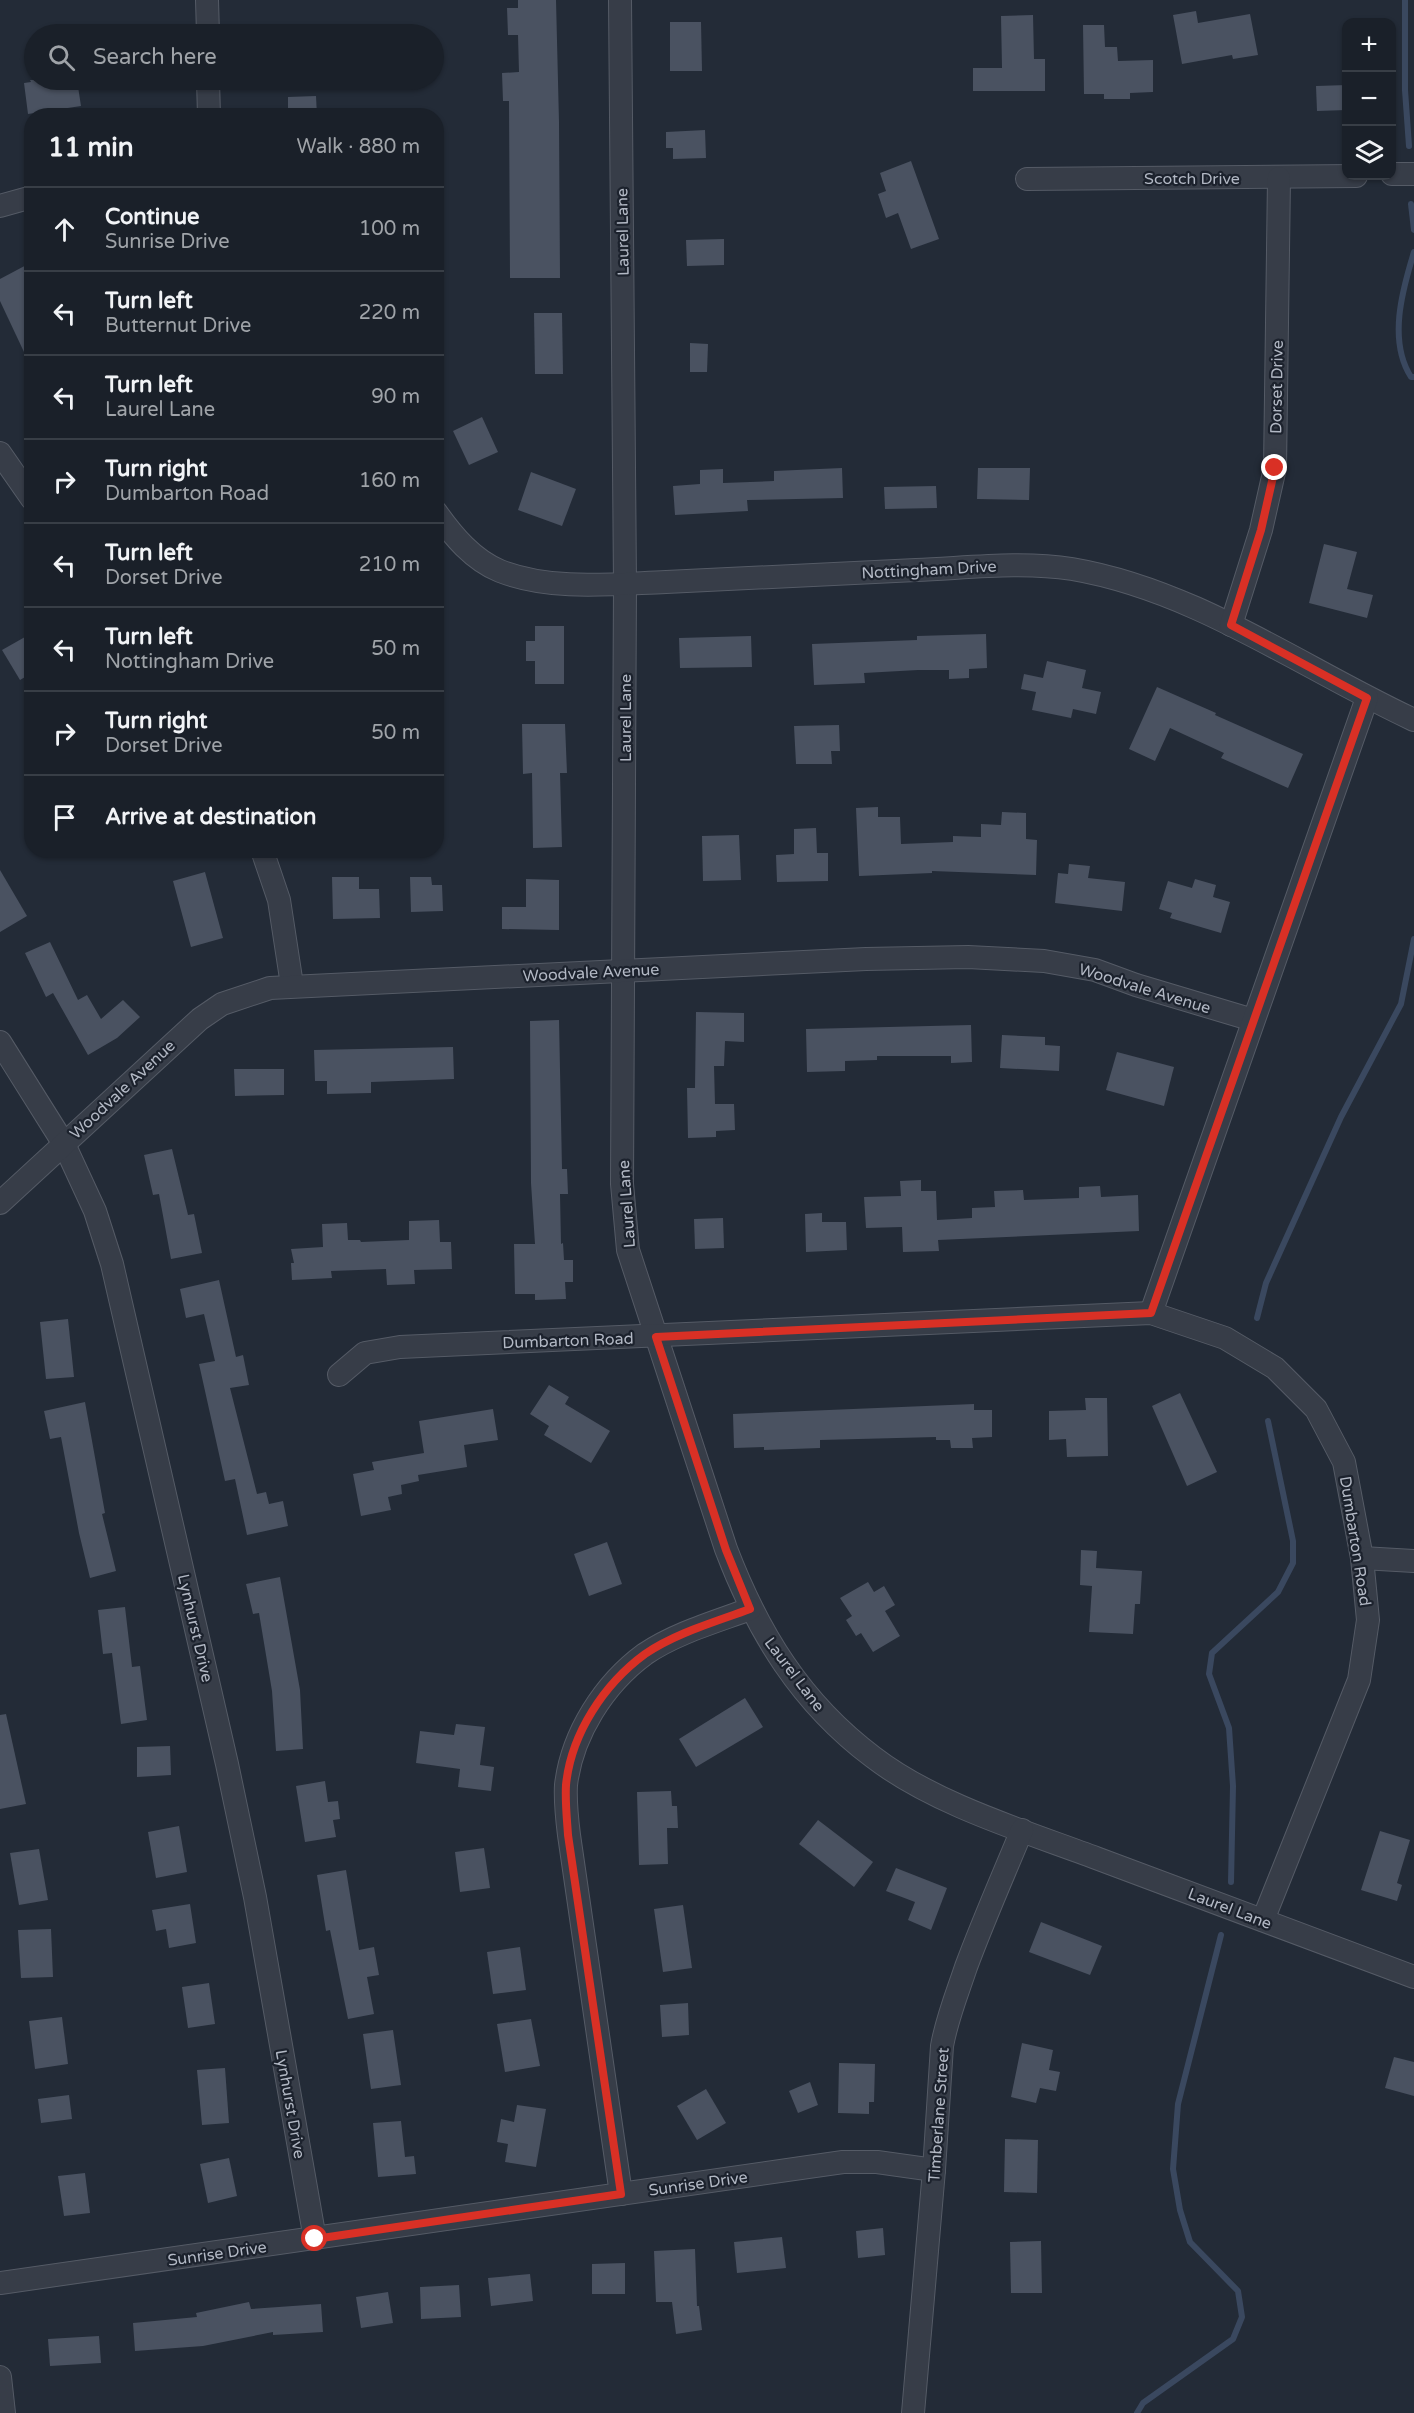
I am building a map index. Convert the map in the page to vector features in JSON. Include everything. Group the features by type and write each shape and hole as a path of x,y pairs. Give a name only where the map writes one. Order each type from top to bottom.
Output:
{"street":[{"path":"207,0 208,24"},
{"name":"Laurel Lane","path":"620,0 625,584 625,971 622,1184 628,1250 726,1550 750,1609 780,1660 802,1689 840,1730 873,1758 951,1801 1022,1830 1414,1977"},
{"path":"208,90 209,108"},
{"path":"1396,174 1414,174"},
{"name":"Scotch Drive","path":"1027,179 1342,176"},
{"name":"Dorset Drive","path":"1231,625 1261,530 1275,468 1279,178"},
{"path":"0,206 24,199"},
{"path":"0,453 24,488"},
{"name":"Nottingham Drive","path":"444,523 471,554 497,570 528,580 554,584 625,584 1038,566 1071,569 1168,597 1231,625 1367,698 1414,720"},
{"path":"1151,1313 1367,698"},
{"path":"265,858 273,878 285,925 292,985"},
{"name":"Woodvale Avenue","path":"0,1203 200,1019 222,1004 270,988 292,985 866,958 969,957 1044,961 1095,970 1136,985 1253,1020"},
{"name":"Lynhurst Drive","path":"0,1042 64,1144 95,1211 112,1264 225,1752 255,1897 315,2239"},
{"name":"Dumbarton Road","path":"339,1375 365,1353 400,1347 1151,1313 1225,1338 1275,1368 1316,1409 1344,1462 1362,1558 1368,1620 1359,1680 1263,1920"},
{"path":"1362,1558 1414,1562"},
{"path":"621,2194 568,1835 566,1799 570,1767 590,1714 615,1682 645,1654 680,1635 750,1609"},
{"name":"Timberlane Street","path":"913,2413 945,2027 951,2005 984,1919 1022,1830"},
{"name":"Sunrise Drive","path":"0,2283 862,2161 934,2170"},
{"path":"0,2377 4,2413"}],"building":[{"path":"518,0 556,0 560,278 510,278 509,101 503,101 502,73 519,72 518,35 508,35 507,8 518,8"},
{"path":"1196,11 1198,23 1250,14 1258,55 1233,59 1232,55 1182,64 1173,15"},
{"path":"1033,15 1034,59 1045,59 1045,91 973,91 973,68 1002,68 1001,16"},
{"path":"670,22 701,22 702,71 670,71"},
{"path":"1083,25 1104,25 1105,47 1117,47 1118,61 1153,60 1153,92 1130,93 1130,99 1104,99 1104,94 1084,94"},
{"path":"1342,85 1342,110 1317,111 1316,86"},
{"path":"25,90 79,90 81,106 27,108"},
{"path":"316,96 317,108 288,108 288,97"},
{"path":"705,130 706,158 673,159 673,148 666,148 666,132"},
{"path":"911,161 939,239 911,249 898,213 886,218 878,194 886,191 880,173"},
{"path":"724,239 724,265 687,266 686,240"},
{"path":"24,266 24,352 0,301 0,279"},
{"path":"534,313 562,313 563,374 535,374"},
{"path":"690,343 708,344 707,372 690,372"},
{"path":"482,417 498,452 469,465 453,431"},
{"path":"842,468 843,498 747,500 748,511 675,515 673,486 700,484 700,470 723,469 723,483 774,481 774,471"},
{"path":"978,468 1030,468 1029,500 977,499"},
{"path":"531,472 576,489 562,526 518,510"},
{"path":"936,486 937,508 885,509 884,487"},
{"path":"1324,544 1357,552 1347,589 1373,595 1367,618 1309,603"},
{"path":"535,626 564,626 564,684 535,684 535,661 526,661 526,641 535,641"},
{"path":"986,634 987,668 969,669 969,678 949,679 949,670 918,670 864,673 865,683 814,685 812,644 917,640 917,636"},
{"path":"751,636 752,667 680,668 679,638"},
{"path":"24,638 24,678 20,680 2,650"},
{"path":"1047,661 1086,670 1082,688 1101,692 1096,714 1073,709 1071,718 1032,710 1036,692 1021,689 1024,674 1043,678"},
{"path":"1157,687 1303,754 1288,788 1221,758 1224,753 1170,728 1155,761 1129,749"},
{"path":"522,724 565,724 567,773 560,773 562,847 533,848 532,773 523,774"},
{"path":"839,725 840,751 831,751 832,764 796,764 794,726"},
{"path":"878,807 878,817 900,817 901,844 953,842 953,836 981,837 981,824 1001,825 1002,812 1026,813 1026,839 1037,840 1036,875 932,871 932,873 859,876 856,808"},
{"path":"816,828 817,853 828,853 828,881 777,882 776,855 794,854 794,829"},
{"path":"739,835 741,880 703,881 702,836"},
{"path":"1069,864 1090,866 1088,878 1125,882 1122,911 1055,903 1058,873 1068,874"},
{"path":"0,870 27,916 0,932"},
{"path":"205,872 223,938 191,947 173,881"},
{"path":"332,877 359,877 359,889 379,889 380,918 333,919"},
{"path":"410,877 431,877 432,885 442,885 443,911 411,912"},
{"path":"526,879 559,880 559,930 502,929 502,907 526,907"},
{"path":"1195,879 1216,885 1213,897 1230,902 1221,933 1170,918 1172,913 1159,909 1168,881 1192,888"},
{"path":"50,942 78,1000 87,995 101,1019 123,1000 140,1017 117,1038 88,1055 53,993 46,997 25,953"},
{"path":"696,1012 744,1013 744,1042 725,1041 724,1066 714,1066 715,1104 734,1104 735,1130 716,1131 716,1137 688,1138 687,1088 695,1088"},
{"path":"559,1020 562,1169 567,1169 568,1194 560,1194 561,1244 563,1243 564,1260 573,1260 573,1282 565,1282 566,1299 535,1300 535,1294 515,1294 514,1244 535,1244 531,1183 530,1021"},
{"path":"971,1025 972,1062 951,1063 951,1056 877,1056 877,1060 845,1061 845,1071 807,1072 806,1029"},
{"path":"1002,1035 1045,1037 1045,1045 1060,1046 1059,1071 1000,1068"},
{"path":"453,1047 454,1079 371,1082 371,1093 327,1094 327,1081 315,1081 314,1050"},
{"path":"1117,1052 1174,1067 1164,1106 1106,1090"},
{"path":"234,1069 284,1069 284,1095 235,1096"},
{"path":"172,1149 188,1215 194,1214 202,1253 171,1259 159,1194 153,1195 144,1155"},
{"path":"921,1180 921,1191 936,1191 937,1220 972,1218 972,1208 995,1207 994,1191 1023,1190 1024,1200 1079,1198 1079,1187 1100,1186 1101,1197 1138,1195 1139,1231 938,1240 939,1251 903,1252 902,1227 866,1228 864,1197 901,1196 900,1181"},
{"path":"822,1213 822,1222 846,1222 847,1250 806,1252 805,1214"},
{"path":"723,1218 724,1248 695,1249 694,1219"},
{"path":"439,1220 440,1242 451,1242 452,1269 414,1270 415,1284 387,1285 386,1269 331,1271 332,1278 292,1280 291,1263 294,1263 291,1249 323,1247 322,1224 347,1223 348,1240 360,1240 361,1242 409,1240 409,1221"},
{"path":"219,1280 236,1357 243,1355 249,1385 230,1388 257,1494 266,1492 269,1504 283,1501 288,1526 247,1535 235,1479 225,1481 199,1364 215,1361 204,1314 186,1318 180,1289"},
{"path":"68,1319 74,1377 46,1379 40,1322"},
{"path":"549,1385 569,1397 565,1404 610,1431 591,1463 544,1435 549,1426 530,1414"},
{"path":"1180,1393 1217,1472 1187,1486 1152,1406"},
{"path":"1085,1398 1107,1398 1108,1456 1067,1457 1066,1439 1049,1440 1049,1411 1086,1410"},
{"path":"85,1402 105,1513 102,1514 116,1571 90,1578 61,1437 50,1439 44,1411"},
{"path":"974,1404 974,1410 992,1410 992,1437 972,1438 973,1448 951,1448 950,1440 936,1440 936,1437 820,1440 820,1448 764,1450 764,1447 734,1448 733,1414"},
{"path":"493,1409 498,1440 464,1445 467,1467 418,1475 419,1481 401,1485 402,1494 388,1497 391,1510 361,1516 353,1474 374,1470 372,1462 424,1453 419,1421"},
{"path":"607,1542 622,1584 589,1596 574,1554"},
{"path":"1081,1550 1097,1551 1096,1568 1142,1571 1140,1604 1135,1604 1133,1634 1089,1632 1092,1586 1080,1585"},
{"path":"280,1577 300,1690 303,1749 276,1751 272,1691 259,1613 253,1614 246,1584"},
{"path":"868,1582 874,1592 884,1586 895,1605 885,1611 900,1636 873,1652 861,1633 856,1636 846,1620 852,1616 840,1598"},
{"path":"125,1607 132,1667 140,1666 147,1720 121,1724 112,1653 103,1654 98,1610"},
{"path":"745,1698 763,1727 696,1767 679,1739"},
{"path":"6,1714 26,1804 0,1809 0,1715"},
{"path":"456,1724 485,1727 480,1765 494,1767 491,1791 458,1787 460,1769 416,1763 420,1731 454,1735"},
{"path":"170,1746 171,1775 137,1777 137,1747"},
{"path":"325,1781 328,1802 338,1801 340,1819 333,1820 336,1837 305,1842 296,1786"},
{"path":"671,1791 672,1806 677,1806 678,1828 667,1828 668,1864 639,1865 637,1792"},
{"path":"818,1820 873,1862 854,1887 799,1844"},
{"path":"179,1826 187,1872 156,1878 148,1832"},
{"path":"1380,1831 1410,1840 1397,1883 1402,1885 1397,1901 1361,1890"},
{"path":"484,1848 490,1888 460,1892 455,1852"},
{"path":"39,1849 48,1900 19,1905 10,1853"},
{"path":"896,1868 947,1888 931,1930 908,1920 915,1902 886,1891"},
{"path":"346,1870 359,1950 374,1947 379,1975 367,1977 374,2014 348,2019 330,1930 326,1931 317,1875"},
{"path":"190,1904 196,1943 169,1948 166,1929 156,1931 152,1910"},
{"path":"683,1905 692,1968 663,1972 654,1909"},
{"path":"1041,1922 1102,1946 1090,1975 1029,1952"},
{"path":"51,1929 53,1977 21,1978 18,1930"},
{"path":"520,1947 526,1990 493,1994 487,1952"},
{"path":"209,1983 215,2024 188,2028 182,1987"},
{"path":"688,2003 689,2035 662,2037 660,2005"},
{"path":"62,2017 68,2064 35,2069 29,2021"},
{"path":"531,2019 540,2066 505,2072 497,2024"},
{"path":"393,2030 401,2085 371,2089 363,2034"},
{"path":"1022,2043 1053,2050 1049,2070 1060,2072 1056,2091 1040,2088 1036,2103 1011,2097"},
{"path":"1394,2057 1414,2062 1414,2096 1385,2088"},
{"path":"839,2063 875,2064 874,2102 869,2102 869,2114 838,2113"},
{"path":"225,2068 229,2123 202,2125 197,2070"},
{"path":"810,2082 818,2105 798,2113 789,2091"},
{"path":"706,2089 726,2123 697,2140 677,2106"},
{"path":"69,2095 72,2119 41,2123 38,2099"},
{"path":"517,2105 546,2109 536,2167 505,2162 508,2144 497,2142 501,2119 514,2122"},
{"path":"401,2121 405,2157 414,2156 416,2174 378,2177 373,2123"},
{"path":"1005,2139 1038,2140 1037,2193 1004,2192"},
{"path":"229,2158 237,2196 208,2203 200,2164"},
{"path":"85,2173 90,2213 64,2216 58,2176"},
{"path":"883,2228 885,2255 858,2258 856,2231"},
{"path":"782,2237 786,2268 737,2273 734,2242"},
{"path":"1041,2241 1042,2293 1011,2293 1010,2242"},
{"path":"695,2249 697,2306 699,2306 702,2330 676,2334 672,2302 656,2302 654,2251"},
{"path":"625,2263 625,2294 592,2294 592,2264"},
{"path":"530,2274 533,2301 491,2306 488,2278"},
{"path":"459,2285 461,2317 421,2319 420,2287"},
{"path":"388,2292 393,2323 361,2328 356,2297"},
{"path":"249,2302 251,2309 321,2304 323,2332 273,2335 273,2332 203,2346 135,2351 133,2323 197,2317 196,2313"},
{"path":"99,2336 101,2363 50,2366 48,2339"}],"waterway":[{"path":"1405,0 1405,90 1409,146"},
{"path":"1411,204 1414,230"},
{"path":"1414,252 1399,316 1400,348 1404,363 1411,377 1414,377"},
{"path":"1257,1318 1266,1283 1341,1117 1401,1004 1414,939"},
{"path":"1231,1882 1233,1786 1229,1728 1209,1674 1212,1653 1278,1592 1293,1563 1293,1541 1268,1421"},
{"path":"1137,2413 1143,2403 1233,2339 1242,2317 1238,2291 1190,2242 1180,2210 1173,2169 1178,2104 1221,1935"}],"route":[{"path":"315,2239 621,2194 568,1835 566,1799 570,1767 574,1751 590,1714 615,1682 645,1654 680,1635 750,1609 726,1550 656,1337 1151,1313 1367,698 1231,625 1261,530 1275,468"}]}
